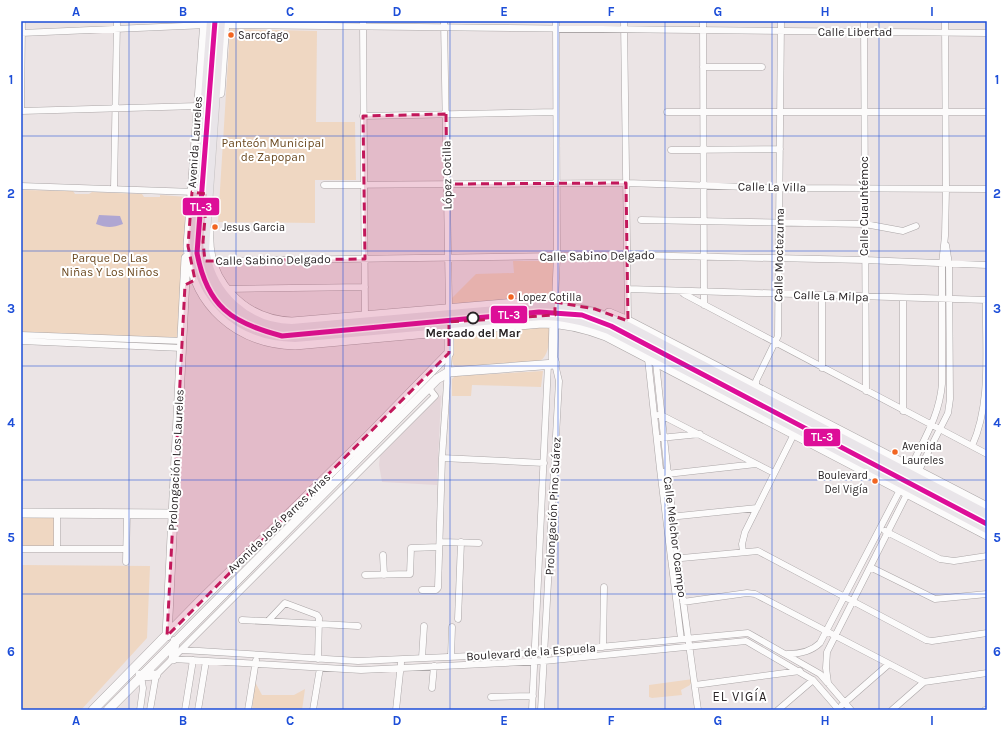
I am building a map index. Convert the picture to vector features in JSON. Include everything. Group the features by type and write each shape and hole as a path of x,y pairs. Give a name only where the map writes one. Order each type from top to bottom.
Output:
{"main road":[{"name":"Avenida Laureles","path":"216,23 208,84 202,193 195,238 199,267 211,294 231,316 255,330 278,336 295,337 365,326 578,309 614,320 914,472 987,507"},
{"name":"Avenida Laureles","path":"216,23 199,94 198,106 204,242 216,285 228,301 245,316 265,325 292,329 365,326 595,309 628,321 756,387 914,472 987,515"},
{"name":"Avenida Laureles","path":"216,23 212,166 202,193 188,246 190,262 197,284 205,298 218,314 239,330 256,339 276,344 295,345 365,326"},
{"path":"199,94 208,84"},
{"name":"Prolongación Los Laureles","path":"167,636 183,344 185,261 188,246"},
{"name":"Avenida Laureles","path":"209,261 226,289 253,311 275,320 365,326"},
{"path":"185,285 190,282 197,284"},
{"name":"Avenida Laureles","path":"555,312 579,326 599,333 794,434 987,528"},
{"name":"Avenida Laureles","path":"555,312 609,329 906,489 987,535"},
{"name":"Prolongación Pino Suárez","path":"551,364 553,358 555,312"},
{"path":"449,319 449,353"},
{"name":"Avenida José Parres Arias","path":"93,710 449,353"},
{"name":"Avenida José Parres Arias","path":"108,710 256,559 437,379 449,372 551,364"},
{"path":"21,513 173,514"},
{"path":"187,629 189,620 201,607 202,604 200,601"},
{"path":"173,659 176,640"},
{"path":"138,665 141,676 156,675"}],"street":[{"path":"22,21 21,111 198,106"},
{"path":"114,189 116,21"},
{"name":"López Cotilla","path":"444,21 449,319"},
{"path":"555,312 557,256 556,21"},
{"path":"624,21 628,321"},
{"path":"703,21 704,305"},
{"name":"Calle Moctezuma","path":"756,387 756,382 776,343 778,336 781,21"},
{"name":"Calle Cuauhtémoc","path":"864,21 866,391"},
{"path":"828,683 826,656 852,601 888,532 914,472 940,402 942,384 941,299 946,188 945,21"},
{"name":"Calle Libertad","path":"22,33 216,23 363,24 445,28 987,33"},
{"path":"363,24 365,326"},
{"path":"703,67 762,67"},
{"path":"363,116 556,112"},
{"path":"667,112 987,112"},
{"path":"671,150 780,149"},
{"name":"Calle La Villa","path":"324,185 626,182 780,188 987,188"},
{"path":"21,186 202,193"},
{"path":"641,220 865,224 903,231 916,226"},
{"path":"786,654 804,653 820,643 880,528 906,489 914,472 941,430 948,413 950,399 948,300 949,264 945,236"},
{"name":"Calle Sabino Delgado","path":"209,261 627,255 865,260 987,265"},
{"path":"226,289 364,287"},
{"name":"Calle La Milpa","path":"628,289 986,300"},
{"path":"681,291 704,305 822,368 987,454"},
{"path":"822,296 822,368"},
{"path":"903,298 903,410"},
{"path":"972,446 978,432 985,407 986,300"},
{"path":"21,335 183,344"},
{"path":"21,341 183,344"},
{"path":"422,590 438,589 442,458 447,378 449,372 449,353"},
{"name":"Calle Melchor Ocampo","path":"652,361 661,415 683,602 698,710"},
{"name":"Calle Melchor Ocampo","path":"652,361 656,438 681,639"},
{"name":"Prolongación Pino Suárez","path":"532,710 536,653 544,463 551,364"},
{"name":"Prolongación Pino Suárez","path":"541,710 559,381 551,364"},
{"name":"Avenida José Parres Arias","path":"156,675 183,650 388,442 436,396 428,387"},
{"path":"654,416 661,415 774,473"},
{"path":"381,434 388,442"},
{"path":"656,438 700,434"},
{"path":"743,552 743,538 794,434"},
{"path":"364,451 372,459"},
{"path":"442,458 544,463"},
{"path":"660,469 667,474 757,464"},
{"path":"312,503 321,510"},
{"path":"666,517 757,508"},
{"path":"57,513 57,549"},
{"path":"126,562 127,514"},
{"path":"288,528 296,536"},
{"path":"880,528 940,559 954,561 987,556"},
{"path":"458,619 460,542"},
{"path":"365,575 410,574 410,550 412,547 460,542 479,543"},
{"path":"21,549 126,549"},
{"path":"671,559 758,551 929,641 987,633"},
{"path":"383,555 384,575"},
{"path":"256,559 264,567"},
{"path":"870,567 935,599 987,594"},
{"path":"603,647 604,586"},
{"path":"683,602 752,594 827,631 924,682"},
{"path":"268,621 285,603 317,615 319,618 316,658"},
{"path":"242,620 358,626"},
{"path":"422,658 424,626"},
{"path":"451,657 452,627"},
{"name":"Boulevard de la Espuela","path":"183,650 358,661 544,653 748,633 810,667 828,683 851,710"},
{"path":"176,640 183,650"},
{"name":"Boulevard de la Espuela","path":"173,659 361,670 400,667 535,662 746,641 800,671 813,680 837,709"},
{"path":"769,653 773,646"},
{"path":"248,710 257,655"},
{"path":"396,710 401,658"},
{"path":"185,710 193,660"},
{"path":"198,710 206,661"},
{"path":"837,709 889,664"},
{"path":"432,688 434,666"},
{"path":"313,710 320,668"},
{"path":"695,685 800,671"},
{"path":"892,710 924,682 987,673"},
{"path":"150,710 156,675"},
{"path":"140,710 143,688 141,676"},
{"path":"778,710 813,680"},
{"path":"491,697 533,696"}],"highlighted area":[{"path":"446,114 447,184 626,183 628,321 595,309 555,302 555,315 449,322 449,353 167,636 185,285 195,280 188,246 192,192 207,194 203,242 205,261 365,259 363,116"}],"shaded area":[{"path":"99,215 120,216 123,224 110,227 96,224"},
{"path":"441,395 437,485 382,482 379,465 380,456"}],"green space":[{"name":"Panteón Municipal de Zapopan","path":"230,29 317,31 316,122 355,122 356,180 315,180 315,223 218,222"},
{"name":"Parque De Las Niñas Y Los Niños","path":"21,190 73,191 75,194 89,194 92,192 142,194 144,197 160,197 160,195 187,197 177,339 21,334"},
{"path":"513,261 553,261 553,299 452,306 451,299 476,274 514,273"},
{"path":"549,325 548,349 544,358 540,361 459,368 454,366 451,354 451,345 455,333"},
{"path":"543,371 541,387 472,385 471,396 452,396 452,379 455,376"},
{"path":"21,516 54,516 54,546 21,546"},
{"path":"21,565 150,566 147,638 81,710 21,710"},
{"path":"693,679 690,685 681,690 682,695 649,697 649,685"},
{"path":"255,682 262,695 294,695 305,689 302,710 252,710"}],"transit line":[{"name":"TL-3","path":"215,21 197,253 201,271 207,286 224,310 235,318 264,331 282,336 539,312 582,315 611,326 987,524"}],"place":[{"name":"Sarcofago","path":"231,35"},
{"name":"Jesus Garcia","path":"215,227"},
{"name":"Lopez Cotilla","path":"511,297"},
{"name":"Mercado del Mar","path":"473,318"},
{"name":"Avenida Laureles","path":"895,452"},
{"name":"Boulevard Del Vigía","path":"875,481"}],"district":[{"name":"EL VIGÍA","path":"740,696"}]}
